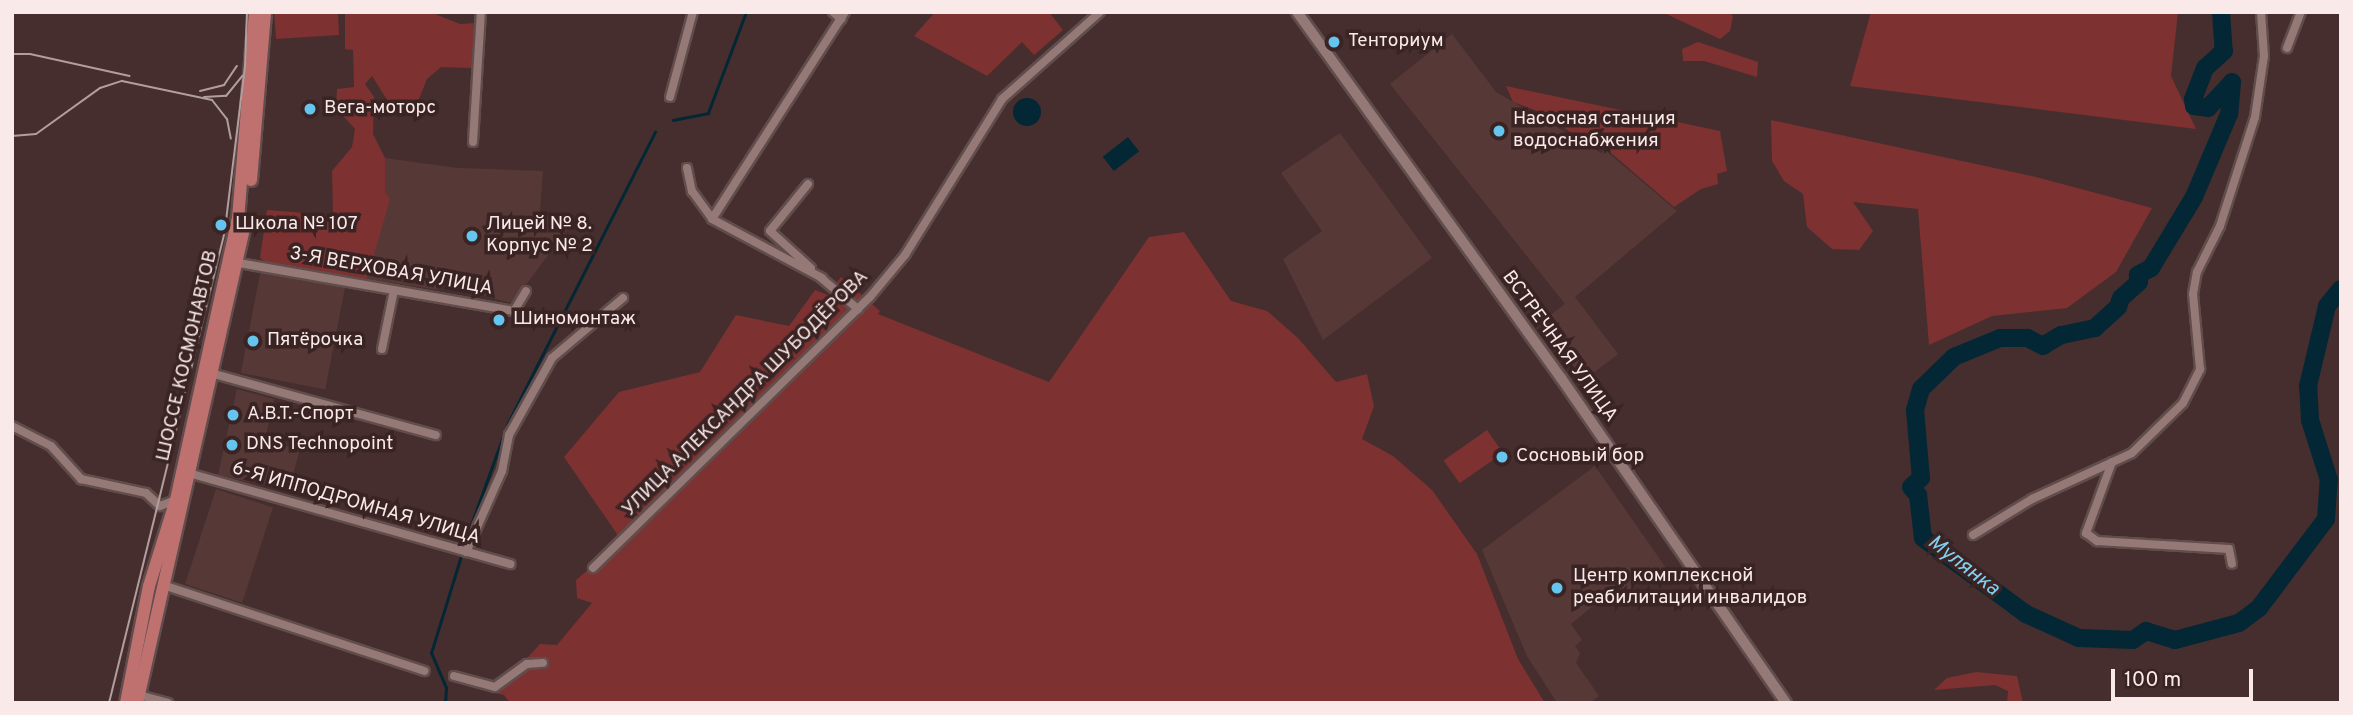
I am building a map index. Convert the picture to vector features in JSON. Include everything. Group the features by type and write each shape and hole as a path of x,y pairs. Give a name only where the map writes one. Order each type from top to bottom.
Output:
{"main road":[{"name":"ШОССЕ КОСМОНАВТОВ","path":"126,703 149,586 176,500 238,219 255,12"},
{"name":"ШОССЕ КОСМОНАВТОВ","path":"138,699 239,263 260,116 265,12"},
{"name":"ВСТРЕЧНАЯ УЛИЦА","path":"1297,12 1580,404 1786,703"}],"street":[{"path":"473,142 481,12"},
{"path":"670,97 694,12"},
{"path":"712,219 843,16 833,12"},
{"name":"УЛИЦА АЛЕКСАНДРА ШУБОДЁРОВА","path":"593,568 858,309 905,255 963,167 997,105 1100,12"},
{"path":"1973,535 2032,499 2132,453 2183,403 2200,369 2193,294 2197,272 2220,226 2255,117 2264,56 2261,12"},
{"path":"2287,48 2301,12"},
{"path":"687,168 692,191 712,219 822,278"},
{"path":"808,184 769,231 858,309"},
{"name":"3-Я ВЕРХОВАЯ УЛИЦА","path":"239,263 514,311 526,292"},
{"path":"382,349 394,290"},
{"path":"466,552 502,471 509,435 552,358 623,299"},
{"path":"214,374 436,435"},
{"path":"12,426 51,446 81,479 146,493 160,506 176,500"},
{"path":"2112,462 2086,533 2097,541 2229,550 2232,564"},
{"name":"6-Я ИППОДРОМНАЯ УЛИЦА","path":"192,474 511,564"},
{"path":"166,586 424,671"},
{"path":"454,676 495,687 525,665 543,663"},
{"path":"138,699 168,703"}],"shaded area":[{"path":"274,12 338,12 339,35 276,39"},
{"path":"345,12 430,12 460,24 475,23 472,68 441,67 427,79 419,99 402,110 391,106 372,76 365,84 374,97 373,134 385,158 385,193 390,199 367,279 268,264 260,258 267,210 333,215 332,171 352,147 355,129 336,108 337,89 354,87 353,50 345,49"},
{"path":"935,12 1049,12 1063,30 1034,55 1022,42 987,76 914,36"},
{"path":"1662,12 1729,12 1733,16 1730,31 1720,39"},
{"path":"1871,12 2178,12 2171,76 2196,129 1850,86"},
{"path":"1452,34 1496,92 1601,153 1605,150 1677,211 1575,297 1618,354 1588,377 1582,378 1540,323 1565,304 1390,84"},
{"path":"1698,42 1758,62 1757,77 1704,61 1683,61 1682,49"},
{"path":"1506,86 1720,131 1727,171 1717,174 1718,184 1701,189 1674,207 1604,147 1574,135 1548,115 1513,102"},
{"path":"1771,120 2036,177 2152,208 2116,272 2067,308 1992,316 1929,345 1918,209 1853,202 1873,231 1859,250 1832,249 1807,227 1803,194 1784,181 1772,161"},
{"path":"1340,133 1432,258 1323,340 1283,259 1322,231 1281,173"},
{"name":"Лицей № 8. Корпус № 2","path":"385,158 458,168 543,171 540,211 568,229 512,303 440,285 438,290 367,279 385,193"},
{"path":"1184,232 1231,301 1267,311 1298,338 1336,382 1367,374 1374,406 1362,439 1393,456 1432,490 1477,554 1518,659 1545,703 510,703 504,695 495,693 540,644 557,645 592,603 577,598 576,580 618,544 617,534 564,457 619,392 700,372 736,315 789,326 815,290 828,295 841,277 880,311 878,314 1049,382 1149,237"},
{"path":"261,269 345,285 325,389 241,373"},
{"path":"237,389 274,399 265,440 300,450 288,491 218,475"},
{"path":"1487,430 1503,453 1460,483 1444,460"},
{"name":"Центр комплексной реабилитации инвалидов","path":"1595,466 1666,568 1627,591 1618,585 1571,624 1582,640 1575,646 1580,653 1576,663 1599,696 1590,703 1557,703 1527,656 1482,550"},
{"path":"216,489 273,508 242,603 185,584"},
{"path":"1976,672 2017,676 2023,703 2007,703 2008,691 1995,685 1934,690 1947,678"}],"water":[{"path":"1027,98 1037,102 1041,112 1037,122 1027,126 1017,122 1013,112 1017,102"},
{"path":"1128,137 1139,151 1114,171 1103,157"}],"waterway":[{"path":"673,120 708,113 746,12"},
{"name":"Мулянка","path":"2221,12 2224,51 2205,68 2193,99 2194,106 2208,108 2232,82 2229,114 2194,197 2151,268 2138,275 2139,282 2121,298 2118,307 2095,328 2061,335 2043,346 2027,338 2000,338 1954,357 1921,389 1915,410 1921,478 1911,487 1918,495 1923,538 2026,614 2079,638 2133,640 2146,631 2175,640 2239,623 2259,608 2326,519 2329,480 2310,420 2308,386 2327,306 2341,289"},
{"path":"463,547 508,423 655,132"},
{"path":"445,703 446,688 431,653 462,553"}],"tram line":[{"path":"109,703 225,229 245,66 247,12"},
{"path":"12,54 30,54 130,76"},
{"path":"200,91 224,85 237,66"},
{"path":"204,97 226,96 242,76"},
{"path":"12,136 36,134 100,88 122,81 212,100 227,119 231,139"}],"place":[{"name":"Тенториум","path":"1334,42"},
{"name":"Вега-моторс","path":"310,109"},
{"name":"Насосная станция водоснабжения","path":"1499,131"},
{"name":"Школа № 107","path":"221,225"},
{"name":"Лицей № 8. Корпус № 2","path":"472,236"},
{"name":"Шиномонтаж","path":"499,320"},
{"name":"Пятёрочка","path":"253,341"},
{"name":"А.В.Т.-Спорт","path":"233,415"},
{"name":"DNS Technopoint","path":"232,445"},
{"name":"Сосновый бор","path":"1502,457"},
{"name":"Центр комплексной реабилитации инвалидов","path":"1557,588"}]}
